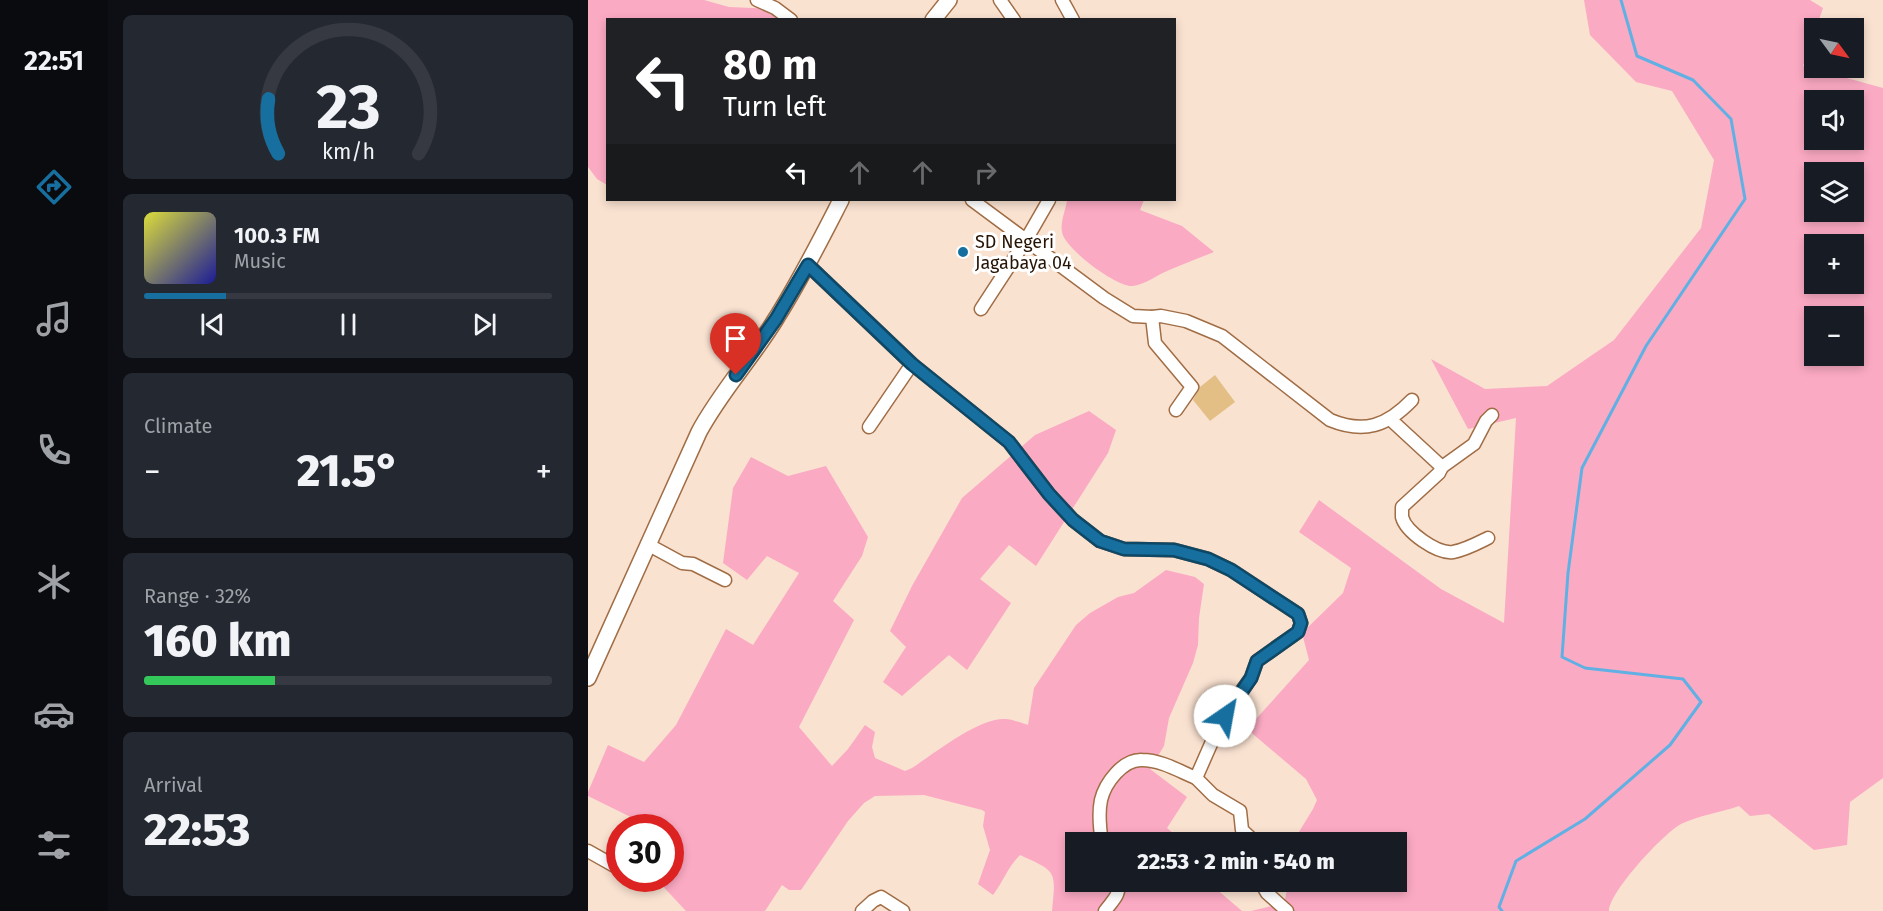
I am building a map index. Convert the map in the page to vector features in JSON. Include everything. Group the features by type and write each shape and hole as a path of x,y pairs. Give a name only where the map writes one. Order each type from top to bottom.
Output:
{"street":[{"path":"756,0 775,8 788,18"},
{"path":"935,18 949,0"},
{"path":"1000,0 1013,18"},
{"path":"1062,0 1072,18"},
{"path":"588,678 647,544 709,413 776,319 808,265 840,201"},
{"path":"973,201 1104,298 1133,316 1161,316 1186,321 1222,336 1330,420 1342,425 1367,428 1390,419 1412,400"},
{"path":"981,309 1048,201"},
{"path":"808,265 912,364 1009,442 1049,494 1073,520 1100,541 1124,549 1174,550 1208,559 1231,570 1298,614 1301,623 1298,632 1257,661 1251,678 1218,728 1196,778"},
{"path":"1152,317 1155,343 1192,387 1176,410"},
{"path":"869,427 912,364"},
{"path":"1488,538 1461,550 1448,552 1439,550 1413,534 1402,516 1402,507 1439,473 1442,467 1474,444 1486,421 1492,415"},
{"path":"1390,419 1442,467"},
{"path":"647,544 682,563 693,564 725,580"},
{"path":"1100,832 1101,801 1106,787 1125,765 1139,760 1155,761 1196,778 1213,795 1240,811 1244,832"},
{"path":"588,851 606,861"},
{"path":"1105,911 1118,892"},
{"path":"1266,892 1287,911"},
{"path":"862,911 881,897 903,911"}],"shaded area":[{"path":"588,0 704,0 729,7 774,9 787,18 606,18 606,184 597,179 588,167"},
{"path":"1584,0 1810,0 1823,8 1820,18 1804,18 1804,78 1847,78 1883,88 1883,778 1850,802 1847,845 1814,850 1769,814 1750,816 1739,806 1681,824 1663,839 1627,877 1611,902 1609,911 1251,911 1284,903 1287,892 1407,892 1407,832 1299,832 1317,800 1306,779 1247,729 1309,660 1302,633 1343,593 1351,568 1299,532 1319,500 1441,589 1504,623 1516,418 1468,429 1431,359 1485,389 1547,386 1614,340 1701,228 1714,160 1672,91 1636,82 1590,35"},
{"path":"1067,201 1144,201 1140,210 1182,226 1214,252 1142,284 1125,285 1104,274 1081,257 1065,239 1062,224"},
{"path":"1089,411 1116,430 1108,453 1036,566 1009,545 980,579 1011,603 967,670 949,655 902,696 883,682 906,647 890,631 912,586 962,498 1035,435"},
{"path":"751,457 788,476 826,466 868,537 862,556 833,601 854,620 799,727 832,766 848,749 865,725 875,732 872,747 875,758 905,771 982,724 1005,719 1028,725 1034,688 1076,625 1090,613 1118,597 1134,593 1166,570 1195,577 1204,584 1198,645 1193,663 1169,718 1164,746 1150,769 1187,797 1167,828 1172,832 1065,832 1065,892 1220,892 1242,911 1052,911 1054,887 1051,874 1041,865 1020,855 993,895 978,884 990,850 983,826 985,812 924,795 875,796 864,803 848,821 801,890 789,890 782,885 765,911 686,911 668,892 684,892 684,814 625,814 588,796 588,792 608,745 644,762 676,725 726,629 753,645 799,573 767,556 747,580 723,563 733,488"}],"building":[{"path":"1215,375 1235,402 1210,421 1193,400 1200,387"}],"waterway":[{"path":"1502,911 1499,907 1516,861 1585,819 1670,745 1701,702 1683,679 1585,668 1562,657 1568,573 1582,468 1646,346 1745,199 1731,119 1693,80 1637,56 1621,0"}],"place":[{"name":"SD Negeri Jagabaya 04","path":"963,252"}],"route":[{"path":"736,375 776,319 808,265 912,364 1009,442 1049,494 1073,520 1100,541 1124,549 1174,550 1208,559 1231,570 1298,614 1301,623 1298,632 1257,661 1251,678 1225,716"}]}
